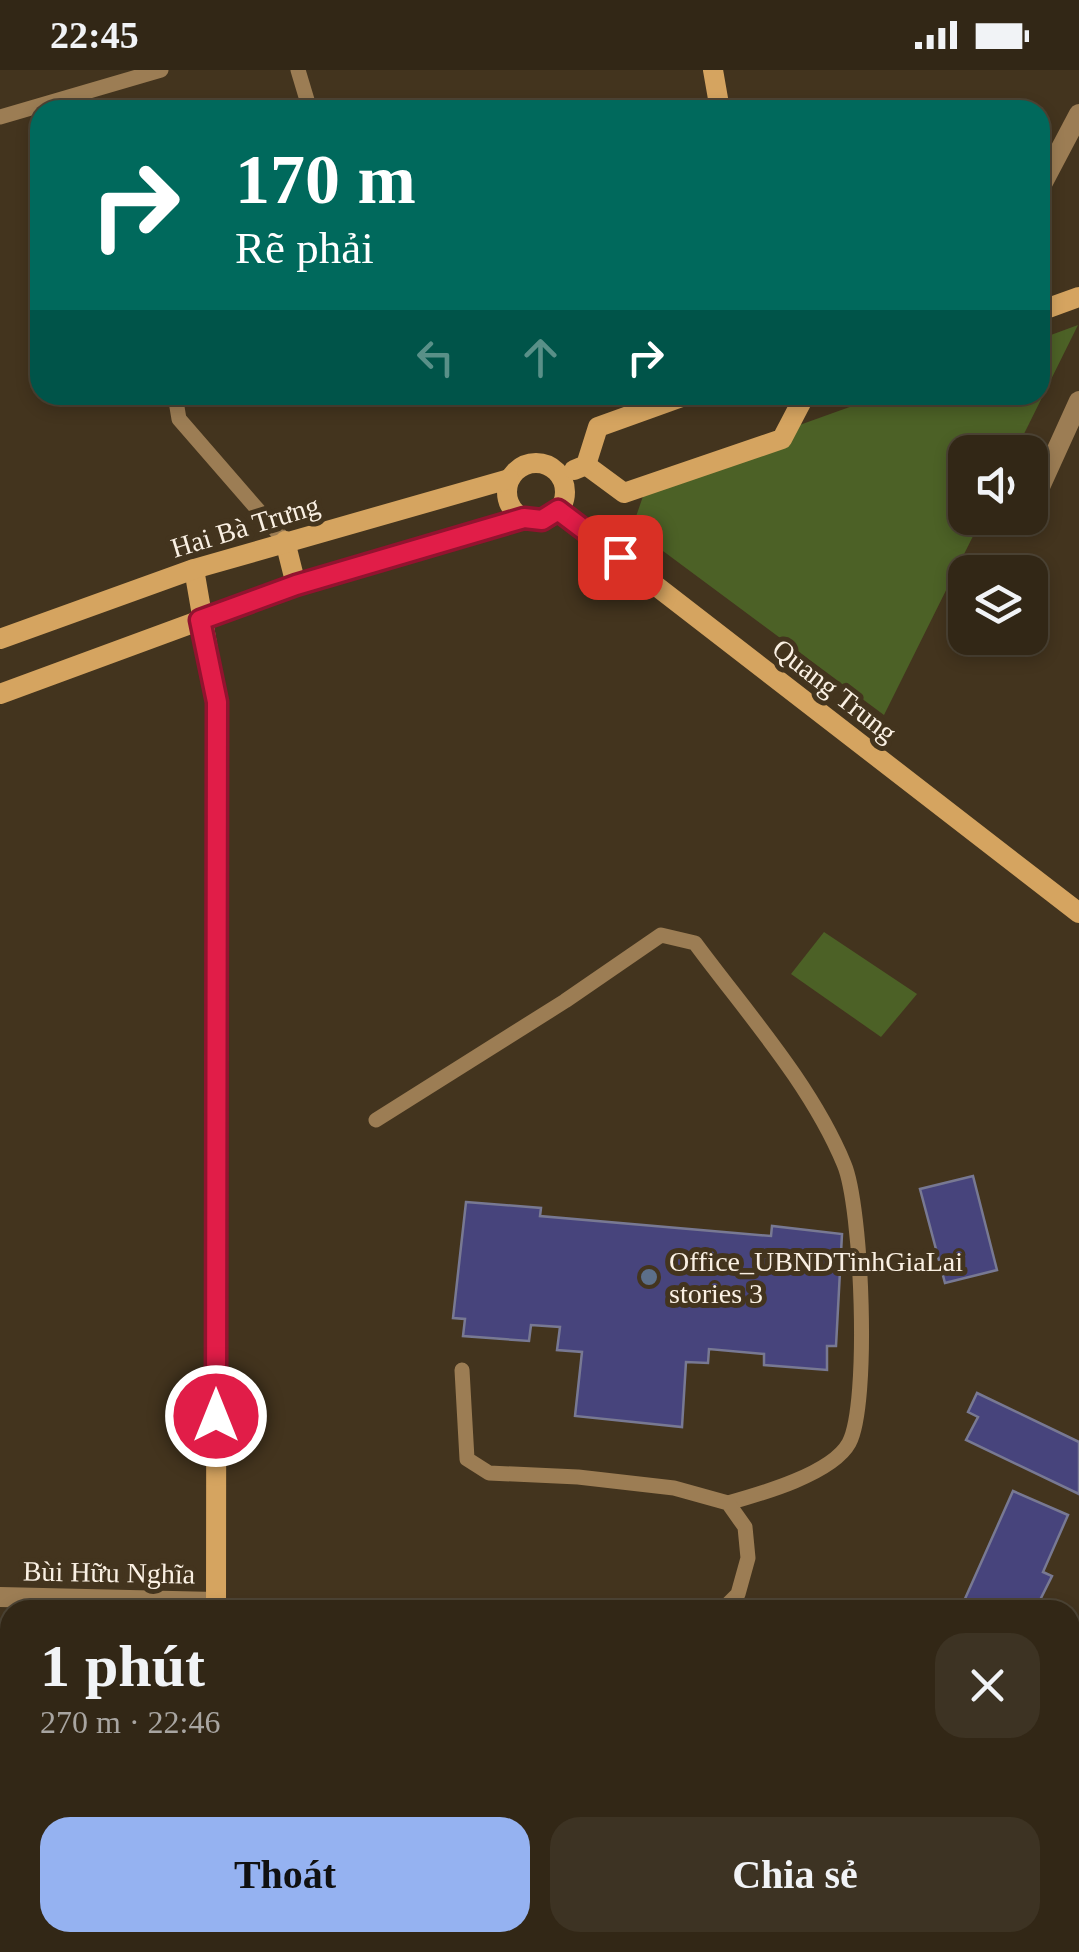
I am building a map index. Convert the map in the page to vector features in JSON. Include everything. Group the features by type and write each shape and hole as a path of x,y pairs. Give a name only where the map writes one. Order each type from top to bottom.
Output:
{"street":[{"path":"713,70 718,100"},
{"path":"1050,169 1079,114"},
{"path":"1050,307 1079,297"},
{"path":"1048,469 1078,404"},
{"path":"560,476 586,465 598,427 659,405"},
{"path":"586,465 624,493 782,438 800,405"},
{"path":"0,694 296,585 524,518 542,520 558,510 565,493 560,476 546,465 529,463 509,479 507,498 524,518"},
{"name":"Hai Bà Trưng","path":"0,639 194,569 509,479"},
{"name":"Quang Trung","path":"558,510 1079,913"},
{"path":"285,542 296,585"},
{"path":"194,569 217,702 216,1600"},
{"name":"Bùi Hữu Nghĩa","path":"0,1597 72,1600"}],"lane":[{"path":"59,100 162,70"},
{"path":"298,70 307,100"},
{"path":"0,117 30,108"},
{"path":"177,405 179,420 285,542"},
{"path":"376,1120 565,1001 661,934 695,943 798,1084 845,1166 865,1330 850,1442 838,1456 777,1489 728,1503 674,1488 578,1476 489,1473 467,1459 462,1370"},
{"path":"728,1503 745,1527 748,1558 738,1594 732,1600"}],"green space":[{"path":"1078,325 1050,381 1050,335"},
{"path":"855,405 1038,405 1023,435 948,435 948,535 974,535 964,555 948,555 948,586 884,715 632,528 649,479"},
{"path":"824,932 917,994 881,1037 791,974"}],"building":[{"path":"973,1176 997,1270 945,1283 920,1189"},
{"name":"Office_UBNDTinhGiaLai stories 3","path":"466,1202 541,1208 540,1216 771,1236 772,1226 842,1234 836,1346 827,1346 827,1370 764,1365 764,1354 709,1349 708,1363 686,1362 682,1427 575,1416 582,1352 557,1350 560,1327 531,1325 529,1341 463,1336 465,1319 453,1318"},
{"path":"977,1393 1079,1442 1079,1494 966,1440 978,1417 968,1412"},
{"path":"1013,1491 1068,1515 1043,1572 1052,1576 1040,1600 964,1600"}],"place":[{"name":"Office_UBNDTinhGiaLai stories 3","path":"649,1277"}],"route":[{"path":"216,1416 217,702 200,620 296,585 524,518 542,520 558,510 620,557"}]}
